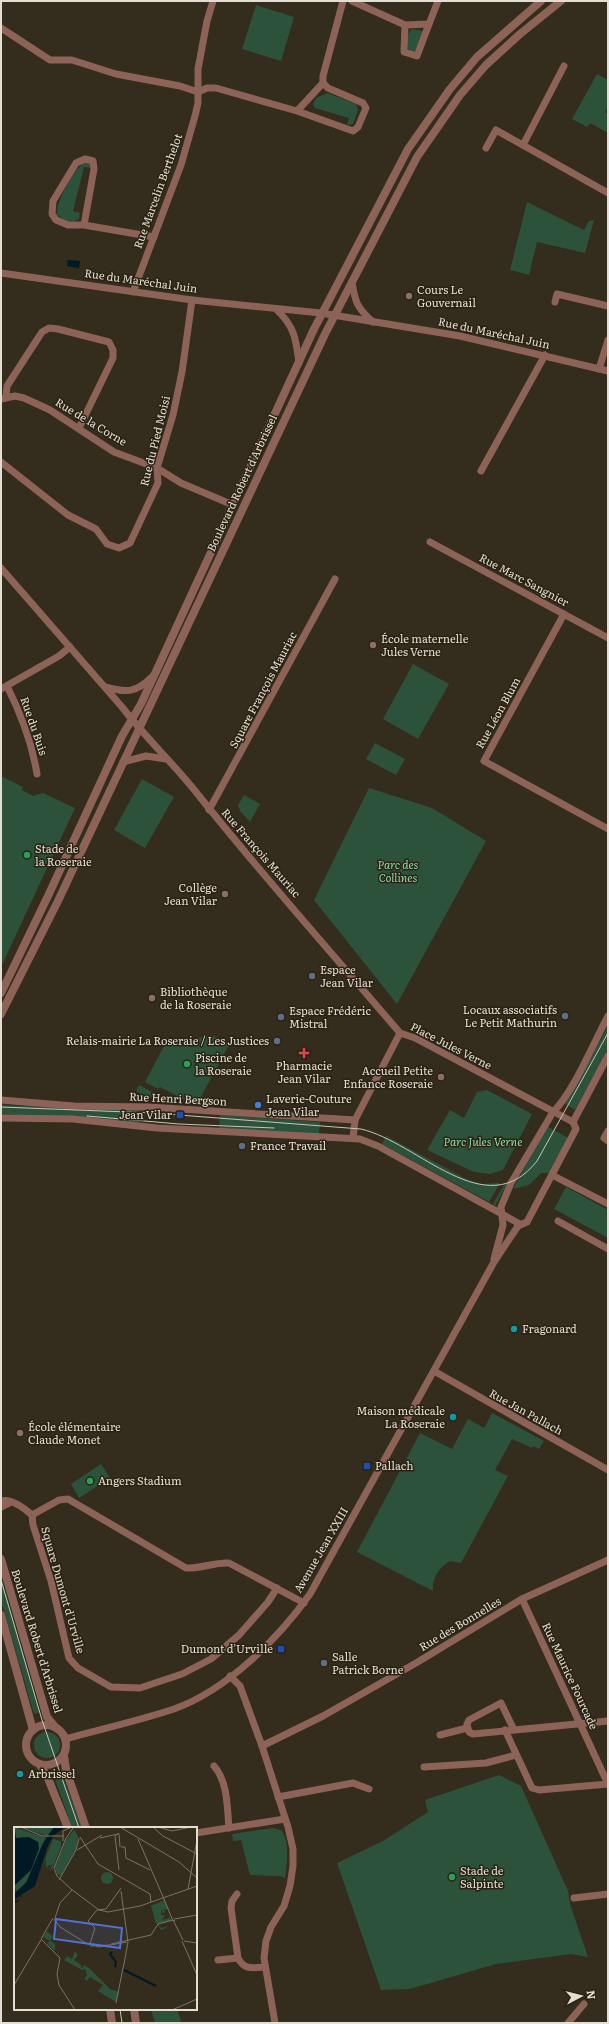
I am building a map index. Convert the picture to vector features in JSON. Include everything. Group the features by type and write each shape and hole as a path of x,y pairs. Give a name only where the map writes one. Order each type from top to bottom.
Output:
{"street":[{"name":"Rue Marcelin Berthelot","path":"133,292 181,165 195,116 198,92 198,69 207,20 213,1"},
{"path":"297,111 323,83 323,76 343,1"},
{"path":"352,1 405,25 429,24"},
{"path":"405,25 404,52 417,56 438,1"},
{"name":"Boulevard Robert d'Arbrissel","path":"1,993 48,896 122,736 140,706 321,314 408,150 450,89 477,58 541,1"},
{"name":"Boulevard Robert d'Arbrissel","path":"1,1014 58,901 334,316 416,156 460,95 503,50 561,1"},
{"path":"1,28 50,60 72,60 116,74 180,86 198,92 207,88 216,88 297,111 353,131 358,127 366,108 363,102 328,88 323,83"},
{"path":"523,145 564,66"},
{"path":"486,148 496,130 608,193"},
{"path":"84,225 94,169 92,161 85,158 76,163 53,201 52,214 56,220 68,225 84,225 154,237"},
{"name":"Rue du Maréchal Juin","path":"1,273 192,300 321,314 460,336 608,371"},
{"path":"352,282 355,301 361,312 373,322"},
{"path":"555,302 557,294 608,306"},
{"name":"Rue du Pied Moisi","path":"1,462 68,515 96,529 107,544 119,548 130,543 158,483 158,468 179,386 192,300"},
{"path":"277,310 287,320 294,334 299,363"},
{"path":"4,398 7,386 42,332 49,328 109,342 113,350 113,358 79,428"},
{"path":"600,370 608,340"},
{"path":"481,471 545,355"},
{"name":"Rue de la Corne","path":"4,398 24,398 50,410 114,452 158,468 181,483 233,505"},
{"name":"Rue Marc Sangnier","path":"430,542 608,638"},
{"name":"Rue François Mauriac","path":"1,568 400,1033"},
{"name":"Square François Mauriac","path":"209,810 335,579"},
{"name":"Rue Léon Blum","path":"564,614 484,761 607,827"},
{"name":"Rue du Buis","path":"37,774 34,758 21,716 4,688 59,656 70,647"},
{"path":"104,687 116,690 134,690 143,686 154,675"},
{"path":"123,762 146,756 166,759"},
{"name":"Avenue Jean XXIII","path":"494,1262 503,1225 501,1207 511,1183 553,1112 561,1104 608,1016"},
{"name":"Place Jules Verne","path":"353,1138 355,1120 400,1033 415,1038 573,1122"},
{"name":"Avenue Jean XXIII","path":"65,1739 175,1708 208,1692 230,1676 268,1644 304,1603 494,1262 520,1224 527,1222 576,1129 573,1122 608,1056"},
{"name":"Rue Henri Bergson","path":"1,1100 75,1106 148,1107 355,1120"},
{"path":"1,1118 72,1120 164,1128 353,1138 373,1143 520,1224"},
{"path":"608,1131 604,1138 608,1140"},
{"path":"552,1175 608,1204"},
{"path":"558,1221 608,1248"},
{"name":"Rue Jan Pallach","path":"434,1371 608,1470"},
{"name":"Square Dumont d'Urville","path":"32,1515 59,1500 68,1499 186,1568 198,1569 221,1562 229,1563 304,1603"},
{"name":"Square Dumont d'Urville","path":"1,1501 5,1500 9,1503 23,1507 32,1515 33,1525 51,1581 69,1658 78,1668 111,1687 140,1688 182,1674 211,1659 239,1635 268,1602 277,1588"},
{"path":"1,1507 9,1503"},
{"name":"Boulevard Robert d'Arbrissel","path":"1,1559 47,1717 56,1728"},
{"name":"Rue des Bonnelles","path":"262,1746 323,1716 416,1663 522,1599 608,1560"},
{"name":"Rue Maurice Fourcade","path":"505,1730 530,1786 536,1790 608,1784 522,1599"},
{"path":"1,1615 33,1730"},
{"path":"230,1676 240,1686 262,1746 285,1819 292,1849 292,1876 284,1906 271,1927 266,1941 264,1958 275,2023"},
{"path":"467,1728 469,1720 501,1703 514,1730"},
{"path":"467,1728 473,1734 608,1721"},
{"path":"68,1827 48,1776 40,1765 32,1759 27,1751 27,1740 33,1730 44,1725 56,1728 65,1739 66,1750 64,1755 66,1770 86,1827"},
{"path":"440,1735 467,1728"},
{"path":"40,1765 54,1764 64,1755"},
{"path":"424,1767 486,1763 516,1755"},
{"path":"214,1766 224,1780 229,1828"},
{"path":"278,1796 353,1783 370,1789"},
{"path":"197,1833 285,1819"},
{"path":"237,1894 232,1901 231,1908 238,1958 241,1965 246,1968 265,1968"},
{"path":"574,1898 608,1894"},
{"path":"218,1960 238,1958"},
{"path":"568,2023 584,2004"},
{"path":"110,2010 112,2023"},
{"path":"134,2010 136,2023"}],"green space":[{"path":"256,5 294,17 281,61 242,49"},
{"path":"412,29 423,31 416,50 412,52 408,49 408,36"},
{"path":"597,74 608,80 608,107 605,112 608,114 608,133 590,123 587,127 572,119"},
{"path":"327,93 356,104 358,110 353,124 347,125 349,118 315,108 313,104 316,98"},
{"path":"85,162 90,164 91,168 84,167 73,211 80,213 79,219 76,221 67,221 57,214 59,202 71,178"},
{"path":"527,202 584,230 589,221 594,220 585,253 537,242 529,275 510,270"},
{"path":"413,664 449,684 418,739 383,719"},
{"path":"375,743 405,759 396,775 366,759"},
{"name":"Stade de la Roseraie","path":"1,776 23,787 22,790 33,796 43,793 75,808 1,967"},
{"path":"142,779 174,797 145,848 114,830"},
{"name":"Parc des Collines","path":"369,788 432,808 486,841 397,1004 314,900"},
{"path":"244,795 260,804 250,822 240,811 238,805"},
{"path":"608,1026 608,1050 575,1110 565,1104 594,1054"},
{"name":"Piscine de la Roseraie","path":"211,1035 230,1043 196,1106 160,1087 158,1089 145,1082 164,1046 171,1043 190,1043 204,1036"},
{"path":"139,1085 156,1094 155,1097 146,1096 136,1091"},
{"name":"Parc Jules Verne","path":"487,1090 532,1114 503,1170 490,1174 474,1172 427,1150 450,1110 464,1118 477,1092"},
{"path":"1,1105 140,1110 139,1124 83,1118 1,1114"},
{"path":"220,1115 320,1122 319,1134 219,1128"},
{"path":"547,1126 568,1138 549,1173 541,1173 529,1185 513,1189"},
{"path":"386,1136 468,1180 482,1184 500,1183 489,1202 382,1144"},
{"path":"508,1182 495,1206 493,1204 505,1183"},
{"path":"566,1187 608,1210 608,1238 554,1209"},
{"path":"492,1413 544,1441 539,1449 533,1446 532,1448 512,1439 495,1470 508,1476 461,1563 450,1561 437,1573 433,1591 357,1552 420,1433 452,1449 468,1419 484,1428"},
{"name":"Angers Stadium","path":"101,1464 110,1478 79,1498 71,1484"},
{"path":"1,1576 40,1712 34,1714 1,1600"},
{"path":"47,1732 56,1736 60,1745 56,1754 47,1758 38,1754 34,1745 38,1736"},
{"path":"62,1774 82,1827 72,1827 54,1776"},
{"name":"Stade de Salpinte","path":"499,1775 521,1786 568,1891 570,1904 588,1957 571,1954 496,1964 410,1989 381,1990 337,1863 383,1841 428,1812 425,1800"},
{"path":"273,1828 281,1830 286,1840 287,1853 285,1878 279,1876 250,1875 241,1840 233,1841 232,1834"},
{"path":"151,2010 177,2010 181,2021 179,2023 155,2023"}],"water":[{"path":"68,260 80,261 79,268 67,266"}],"tram line":[{"path":"1,1107 153,1113 361,1129 383,1137 451,1174 474,1183 496,1185 517,1179 537,1161 608,1033"},
{"path":"87,1116 179,1124 274,1128"},
{"path":"1,1580 42,1720 79,1827"},
{"path":"120,2010 122,2023"}],"place":[{"name":"Cours Le Gouvernail","path":"409,296"},
{"name":"École maternelle Jules Verne","path":"373,645"},
{"name":"Stade de la Roseraie","path":"27,855"},
{"name":"Collège Jean Vilar","path":"225,894"},
{"name":"Espace Jean Vilar","path":"312,976"},
{"name":"Bibliothèque de la Roseraie","path":"152,998"},
{"name":"Locaux associatifs Le Petit Mathurin","path":"565,1016"},
{"name":"Espace Frédéric Mistral","path":"281,1017"},
{"name":"Relais-mairie La Roseraie / Les Justices","path":"277,1041"},
{"name":"Pharmacie Jean Vilar","path":"304,1053"},
{"name":"Piscine de la Roseraie","path":"187,1064"},
{"name":"Accueil Petite Enfance Roseraie","path":"441,1077"},
{"name":"Laverie-Couture Jean Vilar","path":"258,1105"},
{"name":"Jean Vilar","path":"180,1115"},
{"name":"France Travail","path":"242,1146"},
{"name":"Fragonard","path":"514,1329"},
{"name":"Maison médicale La Roseraie","path":"453,1417"},
{"name":"École élémentaire Claude Monet","path":"20,1433"},
{"name":"Pallach","path":"367,1466"},
{"name":"Angers Stadium","path":"90,1481"},
{"name":"Dumont d'Urville","path":"281,1649"},
{"name":"Salle Patrick Borne","path":"324,1663"},
{"name":"Arbrissel","path":"20,1774"},
{"name":"Stade de Salpinte","path":"452,1877"}]}
